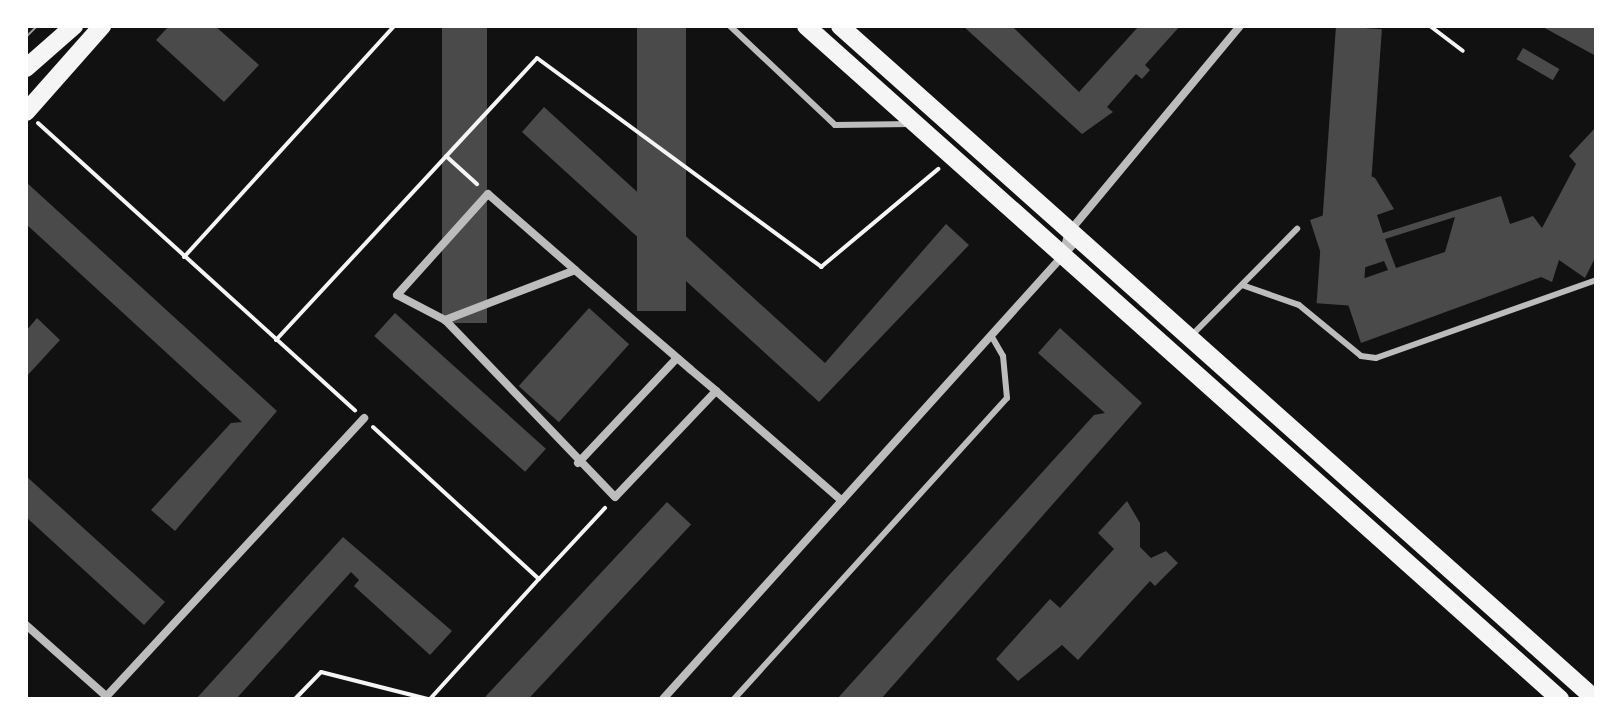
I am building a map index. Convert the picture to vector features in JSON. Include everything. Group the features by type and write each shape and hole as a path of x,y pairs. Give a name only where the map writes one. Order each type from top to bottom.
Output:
{"main road":[{"path":"26,68 74,26"},
{"path":"27,110 102,26"},
{"path":"806,26 1057,254 1560,699"},
{"path":"840,26 1595,699"}],"street":[{"path":"663,699 992,337 1240,26"},
{"path":"716,391 615,497 578,463 445,320 397,295 488,194 716,391 842,501"},
{"path":"445,320 575,270"},
{"path":"578,463 677,358"},
{"path":"26,625 105,698 364,418"}],"lane":[{"path":"730,26 835,125 915,124"},
{"path":"1188,339 1297,229"},
{"path":"1242,285 1299,305 1361,356 1376,358 1596,280"},
{"path":"734,699 1007,398 1003,356 992,337"}],"path":[{"path":"184,257 394,26"},
{"path":"1430,26 1463,51"},
{"path":"276,340 537,58 821,267 952,158"},
{"path":"27,110 539,579"},
{"path":"446,156 488,194"},
{"path":"295,699 321,672 429,699 615,497"}],"building":[{"path":"169,26 215,26 259,65 224,102 156,40"},
{"path":"442,26 487,26 487,323 442,323"},
{"path":"637,26 686,26 686,311 637,311"},
{"path":"963,26 1012,26 1079,92 1139,26 1180,26 1145,65 1150,70 1142,79 1136,74 1107,107 1113,112 1082,134"},
{"path":"1336,26 1382,29 1362,307 1317,303"},
{"path":"1541,26 1596,26 1596,56"},
{"path":"1523,48 1559,69 1553,80 1516,59"},
{"path":"544,107 825,363 946,224 969,245 819,402 522,132"},
{"path":"1596,127 1596,256 1585,278 1559,260 1552,282 1541,277 1361,343 1342,286 1388,270 1384,261 1354,271 1347,249 1322,257 1310,220 1336,211 1327,175 1344,169 1343,163 1375,178 1394,209 1377,215 1383,233 1501,196 1510,224 1533,216 1542,228 1576,164 1569,156","holes":["1455,217 1445,252 1396,268 1385,239"]},
{"path":"26,182 277,411 175,531 151,510 231,423 242,422 26,224"},
{"path":"589,308 629,344 559,422 519,386"},
{"path":"395,313 546,449 525,472 374,336"},
{"path":"37,318 60,340 26,377 26,331"},
{"path":"1060,328 1142,403 881,699 837,699 1094,415 1105,413 1038,353"},
{"path":"26,476 165,602 144,625 26,517"},
{"path":"1127,501 1140,523 1140,547 1151,558 1166,551 1178,563 1155,586 1150,581 1078,660 1062,645 1018,681 996,659 1050,599 1060,608 1114,549 1098,533"},
{"path":"667,502 691,525 528,699 486,697"},
{"path":"343,537 452,631 430,655 354,586 359,580 351,572 236,699 196,699"}],"tram line":[{"path":"26,37 37,26"}]}
